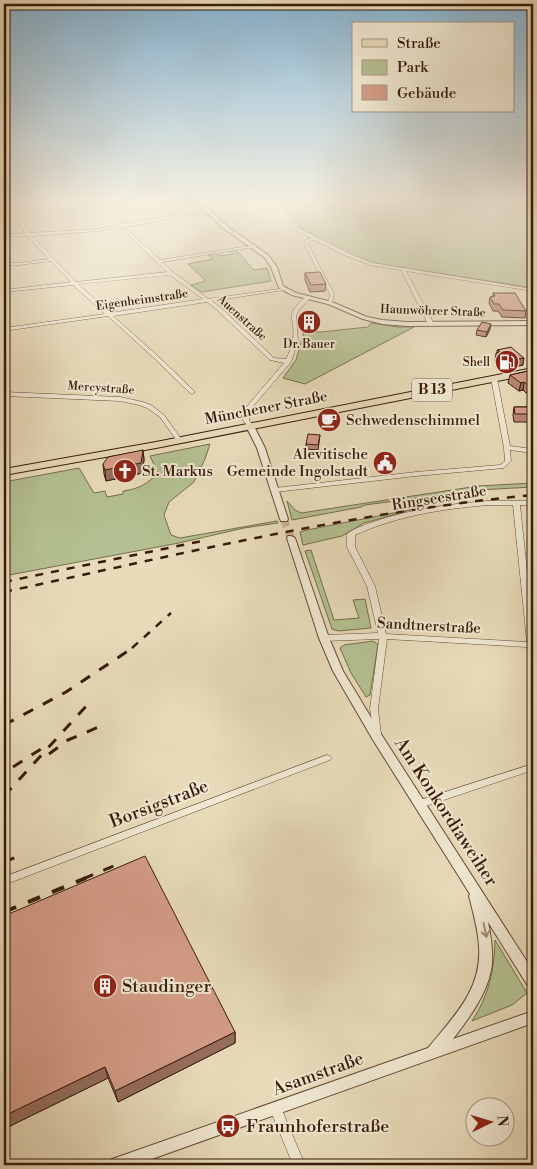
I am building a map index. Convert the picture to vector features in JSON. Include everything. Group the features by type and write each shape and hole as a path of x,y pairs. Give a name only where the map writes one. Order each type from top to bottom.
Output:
{"main road":[{"name":"Münchener Straße","path":"4,472 179,440 533,370"}],"street":[{"path":"49,257 74,283 192,392"},
{"name":"Auenstraße","path":"155,257 272,359 288,362"},
{"path":"160,261 188,257"},
{"path":"265,257 272,263 280,284 284,289"},
{"path":"313,257 332,294 330,302"},
{"path":"355,257 372,264 533,290"},
{"path":"4,264 52,260"},
{"path":"403,269 431,324"},
{"path":"4,291 171,272"},
{"name":"Haunwöhrer Straße","path":"284,289 307,298 330,302 378,321 431,324 533,324"},
{"name":"Eigenheimstraße","path":"4,330 284,289"},
{"path":"284,519 261,448 246,420 246,411 288,362 296,341 293,312 296,306 307,298"},
{"path":"275,490 408,474 502,467 508,461 507,448 494,378"},
{"name":"Mercystraße","path":"4,394 120,399 138,402 161,414 179,440"},
{"path":"507,448 533,451"},
{"path":"516,503 533,663"},
{"name":"Ringseestraße","path":"351,534 392,518 421,512 463,506 533,503"},
{"name":"Am Konkordiaweiher","path":"351,534 351,547 371,586 383,636 374,709 377,737 533,982"},
{"path":"291,538 324,638 338,671 377,737"},
{"name":"Sandtnerstraße","path":"324,638 383,636 532,645"},
{"name":"Borsigstraße","path":"4,881 327,758"},
{"path":"420,804 533,767"},
{"path":"433,1052 471,1006 482,984 487,940 472,884"},
{"name":"Asamstraße","path":"115,1165 141,1160 276,1109 533,1017"},
{"path":"276,1109 299,1165"}],"green space":[{"path":"210,257 242,257 254,270 267,268 271,281 202,292 191,285 206,281 188,264 213,259"},
{"path":"357,257 533,257 533,288 374,263"},
{"path":"371,323 414,327 305,384 283,378 296,360 304,332 368,327"},
{"path":"210,444 194,482 169,502 164,515 171,535 180,538 277,521 278,523 244,528 179,543 4,576 4,482 79,468 94,493 105,491 107,497 123,494 123,491 134,489 154,477 158,473 150,456"},
{"path":"533,483 533,487 478,490 365,505 292,520 287,501 295,510 301,513 478,486"},
{"path":"414,509 364,523 342,536 303,545 300,532"},
{"path":"311,550 334,620 359,618 353,600 365,599 371,628 338,631 332,629 305,551"},
{"path":"373,641 378,644 370,695 366,697 351,673 340,648 344,645"},
{"path":"495,940 527,993 512,1005 472,1021 483,1002 489,982"}],"building":[{"path":"320,272 326,284 311,285 305,273"},
{"path":"493,293 515,293 526,311 503,310 499,304 494,304 490,297 495,296"},
{"path":"482,322 491,324 487,332 477,330"},
{"path":"511,347 524,358 506,361 496,353 501,352 497,350"},
{"path":"533,370 533,385 521,383 510,375"},
{"path":"514,407 533,407 533,414 515,414"},
{"path":"308,434 320,435 318,445 306,444"},
{"path":"143,450 141,463 105,470 103,464 108,457"},
{"name":"Staudinger","path":"145,856 235,1032 115,1091 105,1067 4,1116 4,916"}],"tunnel":[{"path":"284,519 291,538"}],"railway":[{"path":"4,592 333,523 466,502 533,495"},
{"path":"4,582 202,541"},
{"path":"132,648 171,613"},
{"path":"4,725 66,692 134,647"},
{"path":"4,796 90,702"},
{"path":"49,754 68,740 101,726"},
{"path":"13,767 41,749"},
{"path":"4,862 21,855"},
{"path":"83,879 123,862"},
{"path":"4,912 86,878"}],"place":[{"name":"Dr. Bauer","path":"309,322"},
{"name":"Shell","path":"507,362"},
{"name":"Schwedenschimmel","path":"329,420"},
{"name":"Alevitische Gemeinde Ingolstadt","path":"385,463"},
{"name":"St. Markus","path":"125,471"},
{"name":"Staudinger","path":"105,986"},
{"name":"Fraunhoferstraße","path":"228,1126"}]}
